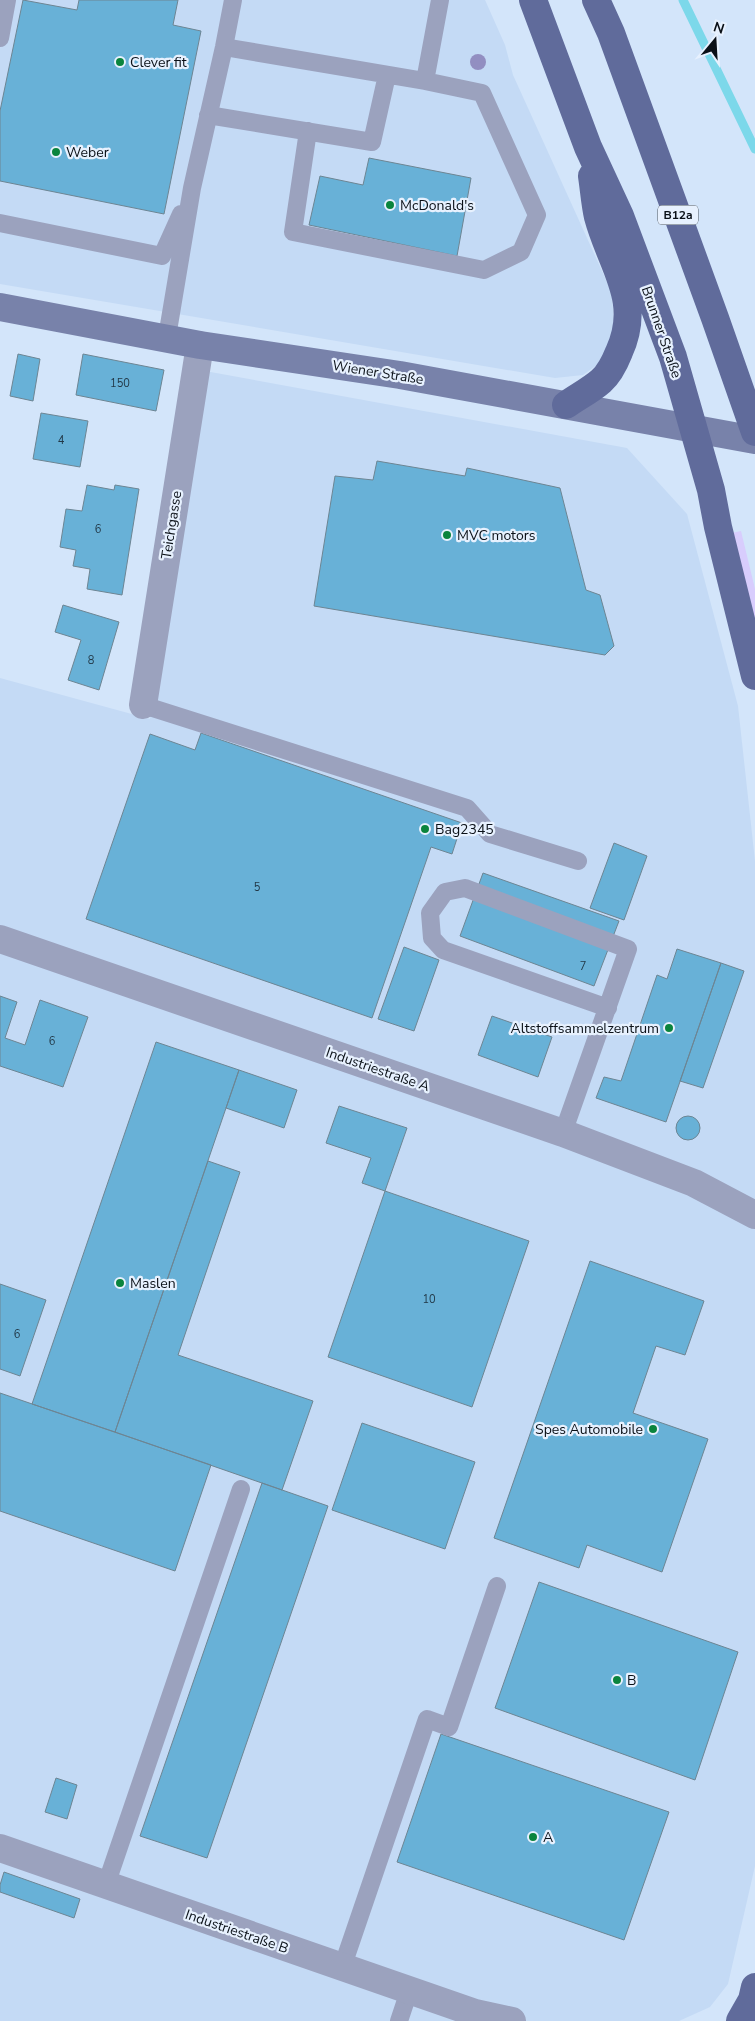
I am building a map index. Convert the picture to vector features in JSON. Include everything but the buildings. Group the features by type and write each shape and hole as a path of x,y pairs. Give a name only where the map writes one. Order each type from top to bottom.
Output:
{"main road":[{"name":"Brunner Straße","path":"533,0 588,147 620,216 673,357 711,490 718,527 755,676"},
{"name":"B12a","path":"596,0 614,43 755,432"},
{"path":"566,405 602,381 614,363 624,337 629,306 623,282 598,217 588,147"},
{"name":"Wiener Straße","path":"0,307 167,337 200,345 400,375 755,440"},
{"path":"740,2021 752,2000 755,1987"}],"street":[{"name":"Teichgasse","path":"143,704 200,345"},
{"name":"Industriestraße A","path":"0,939 563,1133 694,1183 754,1212"},
{"name":"Industriestraße B","path":"0,1848 482,2017 512,2021"}],"lane":[{"path":"0,38 7,0"},
{"path":"167,337 192,188 233,0"},
{"path":"425,81 440,0"},
{"path":"224,47 482,92 536,215 521,252 484,270 293,232 308,131"},
{"path":"208,115 372,142 387,75"},
{"path":"0,223 162,256 192,188"},
{"path":"143,704 467,808 490,834 578,861"},
{"path":"563,1133 608,1008 628,949 466,888 445,892 430,913 432,938 443,950 608,1008"},
{"path":"106,1885 241,1490"},
{"path":"342,1968 427,1719 449,1726 497,1586"},
{"path":"399,2021 409,1991"}],"shaded area":[{"path":"0,0 485,0 505,45 513,75 612,293 614,327 604,360 583,375 555,378 0,284"},
{"path":"205,371 627,448 687,514 738,706 755,861 755,1866 728,1984 710,2007 679,2021 0,2021 0,678 150,719"},
{"path":"741,531 755,589 755,623 732,533"}],"waterway":[{"path":"683,0 755,149"}],"place":[{"name":"Clever fit","path":"120,62"},
{"name":"Weber","path":"56,152"},
{"name":"McDonald's","path":"390,205"},
{"name":"MVC motors","path":"447,535"},
{"name":"Bag2345","path":"425,829"},
{"name":"Altstoffsammelzentrum","path":"669,1028"},
{"name":"Maslen","path":"120,1283"},
{"name":"Spes Automobile","path":"653,1429"},
{"name":"B","path":"617,1680"},
{"name":"A","path":"533,1837"}]}
